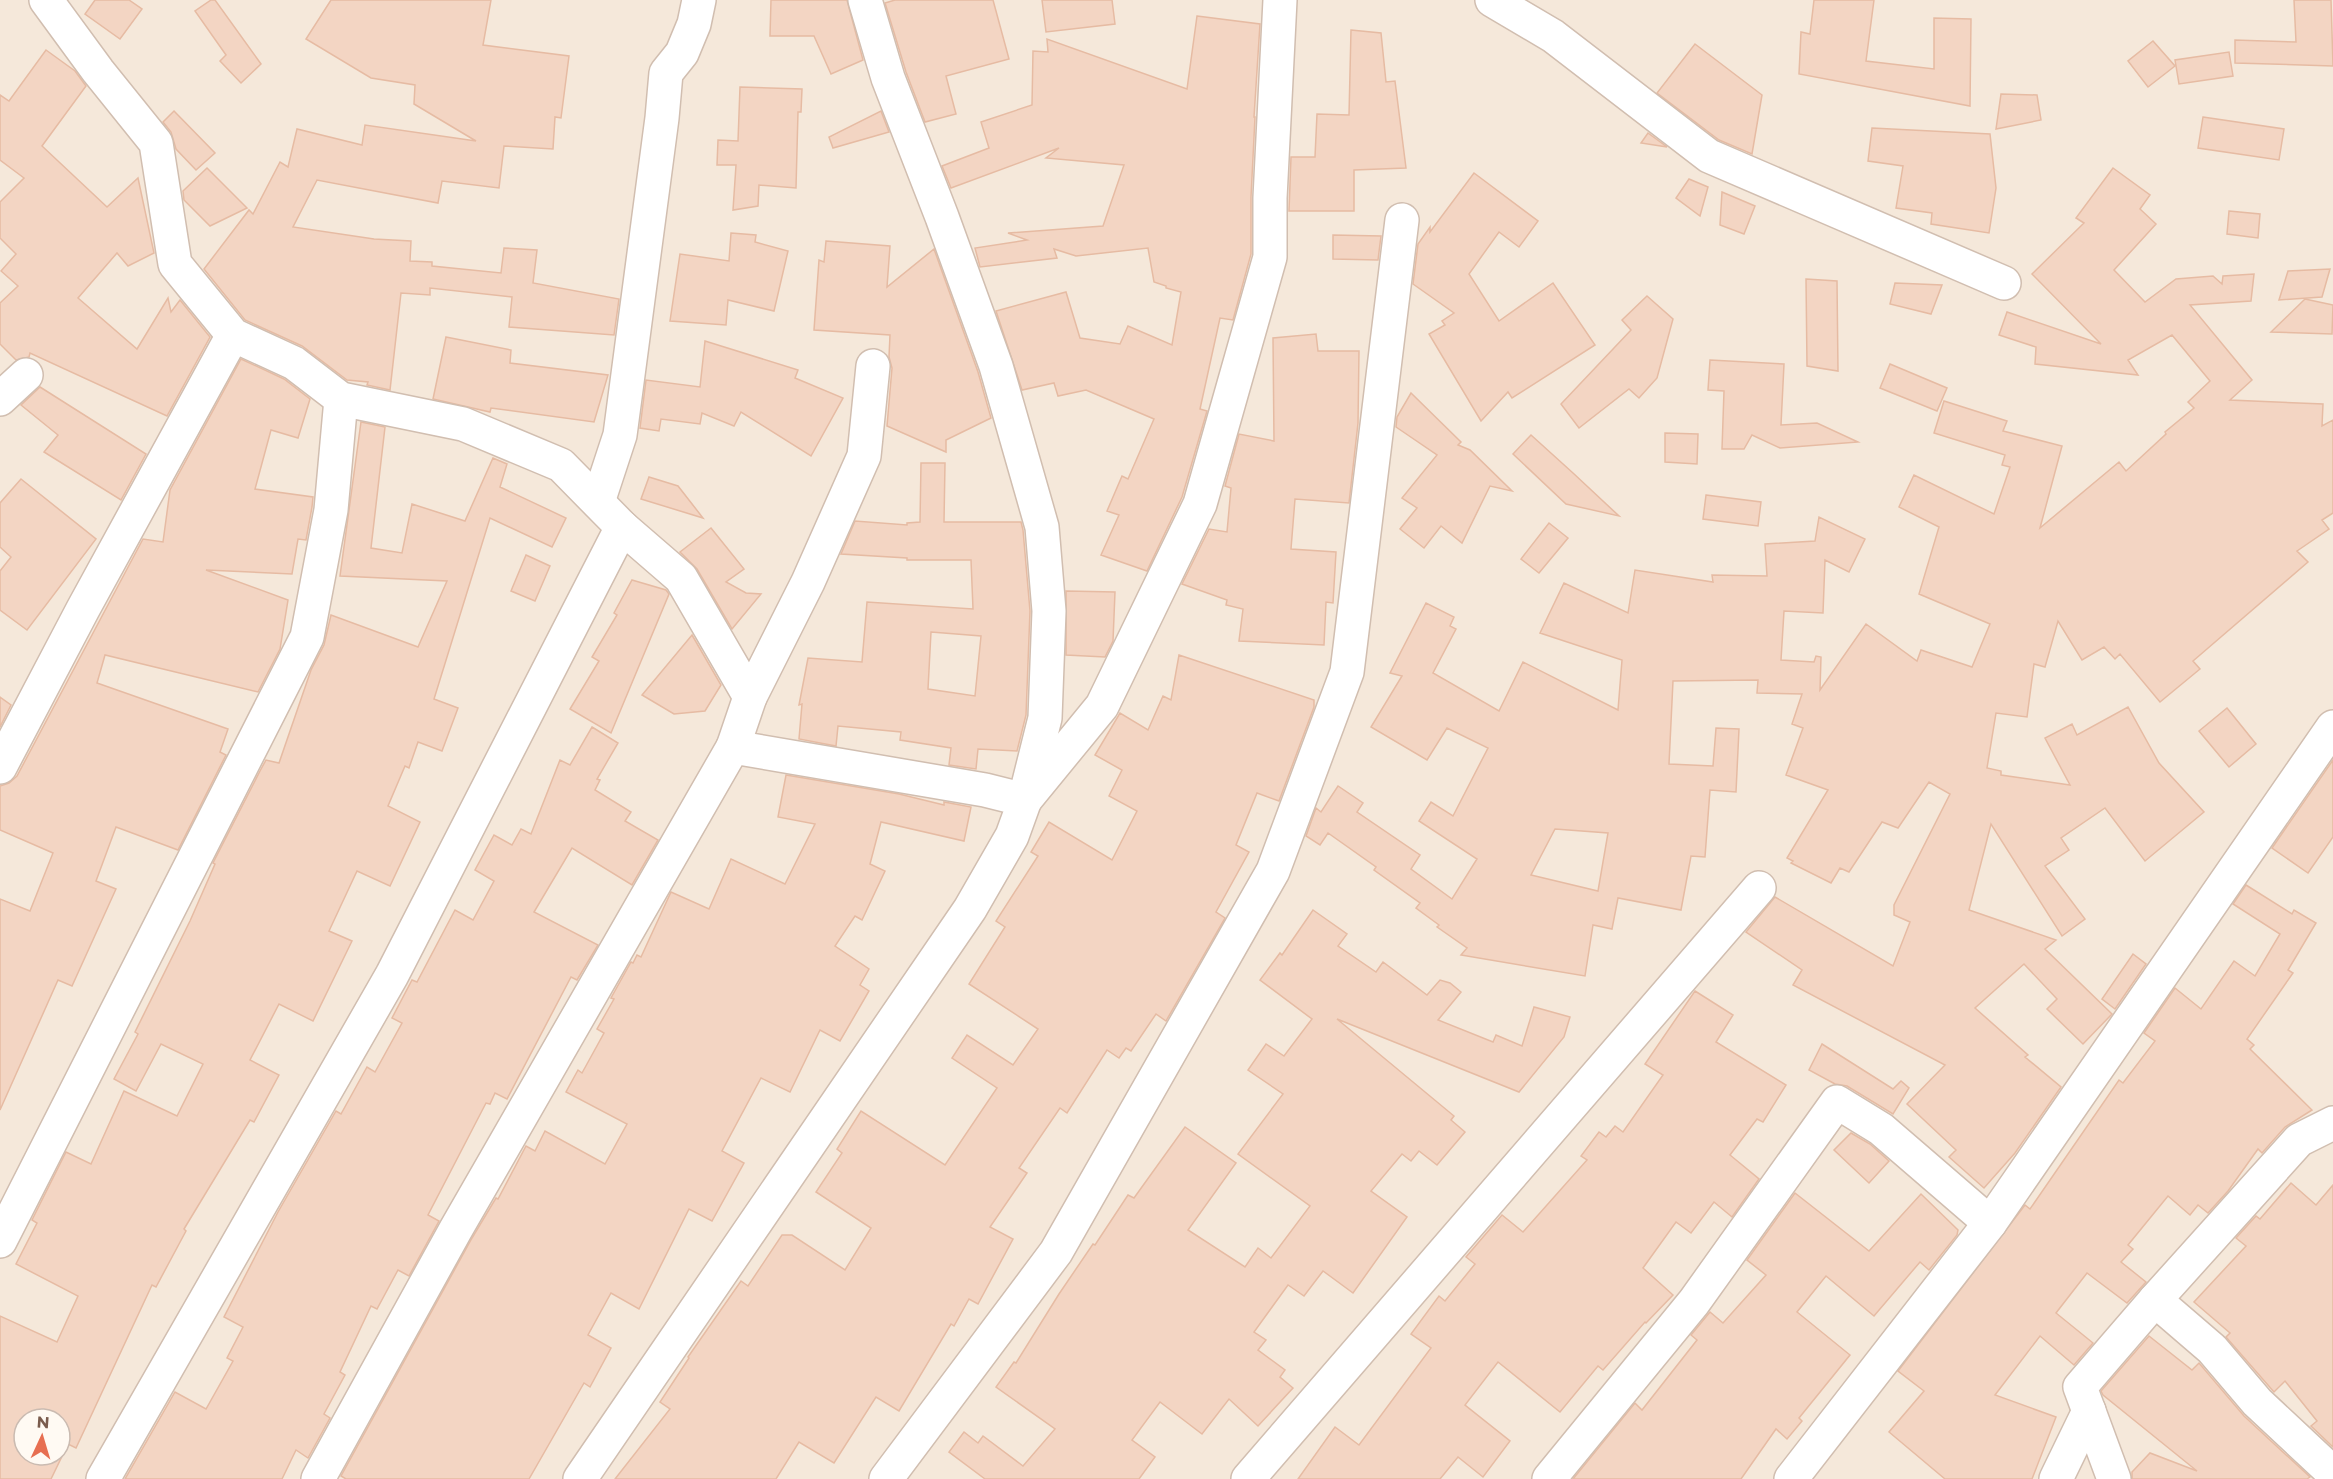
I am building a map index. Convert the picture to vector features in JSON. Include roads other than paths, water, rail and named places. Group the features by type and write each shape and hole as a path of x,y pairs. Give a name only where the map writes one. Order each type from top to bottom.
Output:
{"street":[{"path":"46,0 98,71 156,142 175,264 233,335 294,363 341,399 463,424 561,465 622,527 681,578 750,697"},
{"path":"598,502 620,435 666,73 682,53 694,24 699,0"},
{"path":"580,1479 970,909 1012,836 1025,800 1045,718 1049,611 1042,527 996,366 942,216 888,78 865,0"},
{"path":"1025,800 1102,706 1200,504 1270,256 1270,198 1280,0"},
{"path":"1492,0 1553,36 1709,156 2004,283"},
{"path":"886,1479 1056,1252 1273,871 1347,672 1402,220"},
{"path":"0,767 83,609 233,335"},
{"path":"318,1479 456,1229 733,747 750,697 808,582 864,456 873,366"},
{"path":"0,399 26,375"},
{"path":"0,1241 307,637 331,510 341,399"},
{"path":"103,1479 393,975 622,527"},
{"path":"1791,1479 1990,1223 2333,727"},
{"path":"733,747 985,790 1025,800"},
{"path":"1248,1479 1760,888"},
{"path":"1549,1479 1694,1302 1837,1102 1881,1129 1990,1223"},
{"path":"2114,1479 2080,1387 2299,1140 2333,1122"},
{"path":"2155,1300 2212,1349 2257,1402 2333,1473"},
{"path":"2056,1479 2089,1411"}]}
